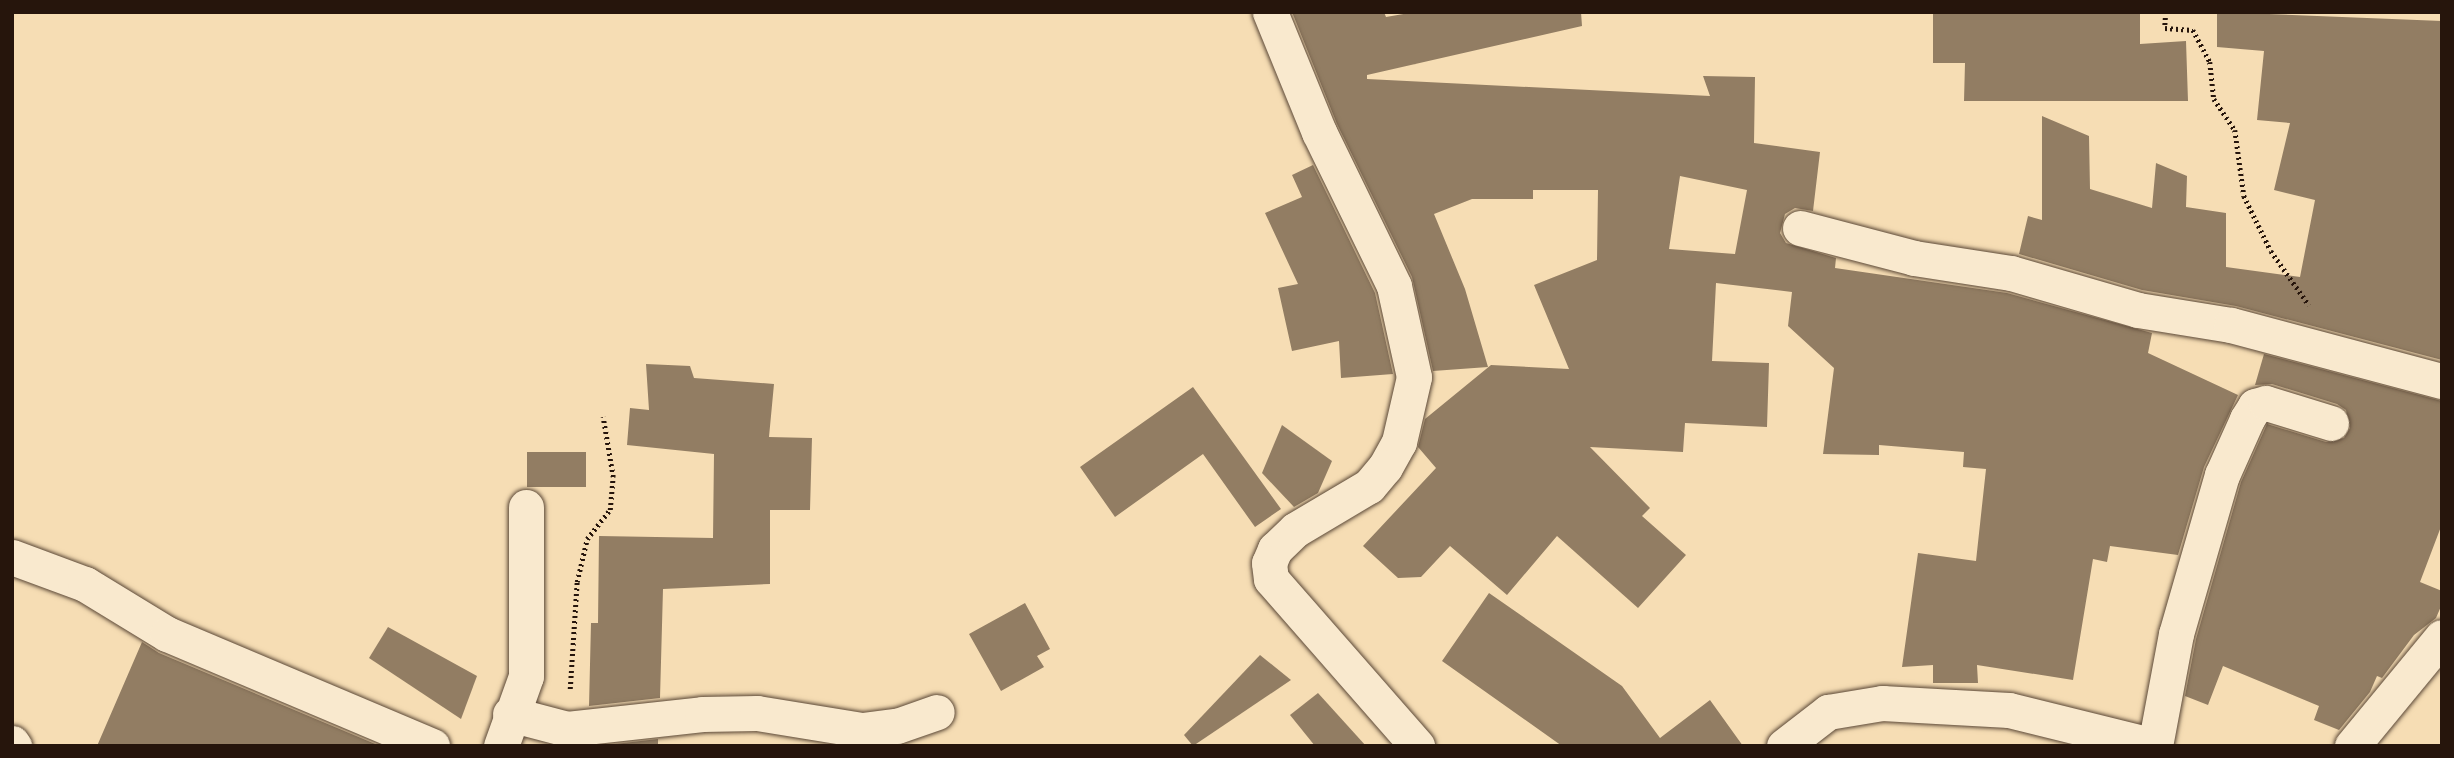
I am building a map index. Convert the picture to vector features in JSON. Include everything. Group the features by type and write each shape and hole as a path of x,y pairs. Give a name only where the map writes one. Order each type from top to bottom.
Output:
{"street":[{"path":"1270,12 1319,132 1394,286 1413,377 1399,442 1385,467 1368,486 1295,530 1275,549 1269,563 1272,579 1417,746"},
{"path":"1800,228 1913,258 2011,273 2138,310 2307,343 2442,381"},
{"path":"1784,746 1828,712 1882,703 2009,710 2155,746 2176,634 2222,475 2247,419 2255,406 2266,403 2331,423"},
{"path":"526,507 526,676 505,730 567,729 702,714 757,713 862,730 897,726 937,712"},
{"path":"12,557 85,584 167,634 432,746"},
{"path":"2352,746 2442,637"}],"path":[{"path":"2166,12 2165,28 2193,30 2210,62 2214,99 2235,130 2244,196 2272,251 2313,310 2307,343"},
{"path":"567,729 578,582 587,538 610,510 613,477 603,417"}],"building":[{"path":"1292,12 1384,12 1386,17 1415,12 1581,12 1582,26 1367,75 1367,79 1710,96 1703,76 1755,77 1754,143 1820,152 1813,211 1795,208 1785,214 1780,233 1786,243 1836,258 1835,268 2007,293 2152,333 2148,353 2238,395 2204,467 2178,555 2110,546 2107,562 2093,559 2073,680 1977,665 1978,683 1933,683 1933,665 1902,667 1918,553 1976,561 1986,469 1963,467 1964,452 1879,445 1879,455 1823,454 1834,368 1788,326 1792,292 1716,283 1712,361 1769,363 1767,427 1685,423 1683,452 1590,447 1650,508 1642,516 1686,555 1638,608 1557,536 1507,595 1450,546 1421,577 1398,578 1363,546 1436,468 1418,447 1425,419 1491,365 1569,369 1534,285 1597,260 1598,190 1533,190 1533,199 1472,199 1434,214 1465,289 1488,367 1433,371 1412,277 1337,124","holes":["1680,176 1747,190 1735,254 1669,249"]},
{"path":"1933,12 2140,13 2140,44 2186,41 2188,101 1964,101 1965,63 1933,63"},
{"path":"2217,12 2442,21 2442,360 2236,306 2142,290 2019,254 2028,216 2042,220 2042,116 2089,136 2090,189 2152,208 2156,163 2187,176 2186,207 2226,213 2226,267 2300,277 2315,200 2274,190 2290,123 2257,120 2264,51 2217,47"},
{"path":"1313,165 1375,293 1393,374 1341,378 1339,341 1292,351 1278,288 1298,284 1265,213 1302,197 1292,175"},
{"path":"2264,354 2442,401 2442,524 2420,582 2442,591 2442,604 2436,618 2414,635 2382,678 2377,676 2370,692 2339,730 2314,720 2319,706 2223,666 2208,705 2185,696 2196,639 2241,482 2267,424 2326,442 2344,438 2350,428 2346,410 2337,404 2272,384 2255,385"},
{"path":"646,364 690,366 694,378 774,384 769,437 812,438 810,510 770,510 770,584 663,589 660,698 589,706 591,623 598,623 599,536 713,538 714,454 627,445 630,408 649,410"},
{"path":"1193,387 1281,509 1255,527 1203,454 1115,517 1080,467"},
{"path":"1282,425 1332,461 1318,493 1294,507 1262,473"},
{"path":"527,452 586,452 586,487 527,487"},
{"path":"1489,593 1622,686 1660,738 1710,700 1743,746 1562,746 1442,661"},
{"path":"1025,603 1050,649 1037,656 1044,667 1001,691 969,634"},
{"path":"388,627 477,676 461,719 369,658"},
{"path":"142,642 159,653 380,746 97,746"},
{"path":"1260,655 1291,680 1193,746 1184,735"},
{"path":"1318,693 1366,746 1315,746 1290,715"},
{"path":"658,739 658,746 598,746"}]}
